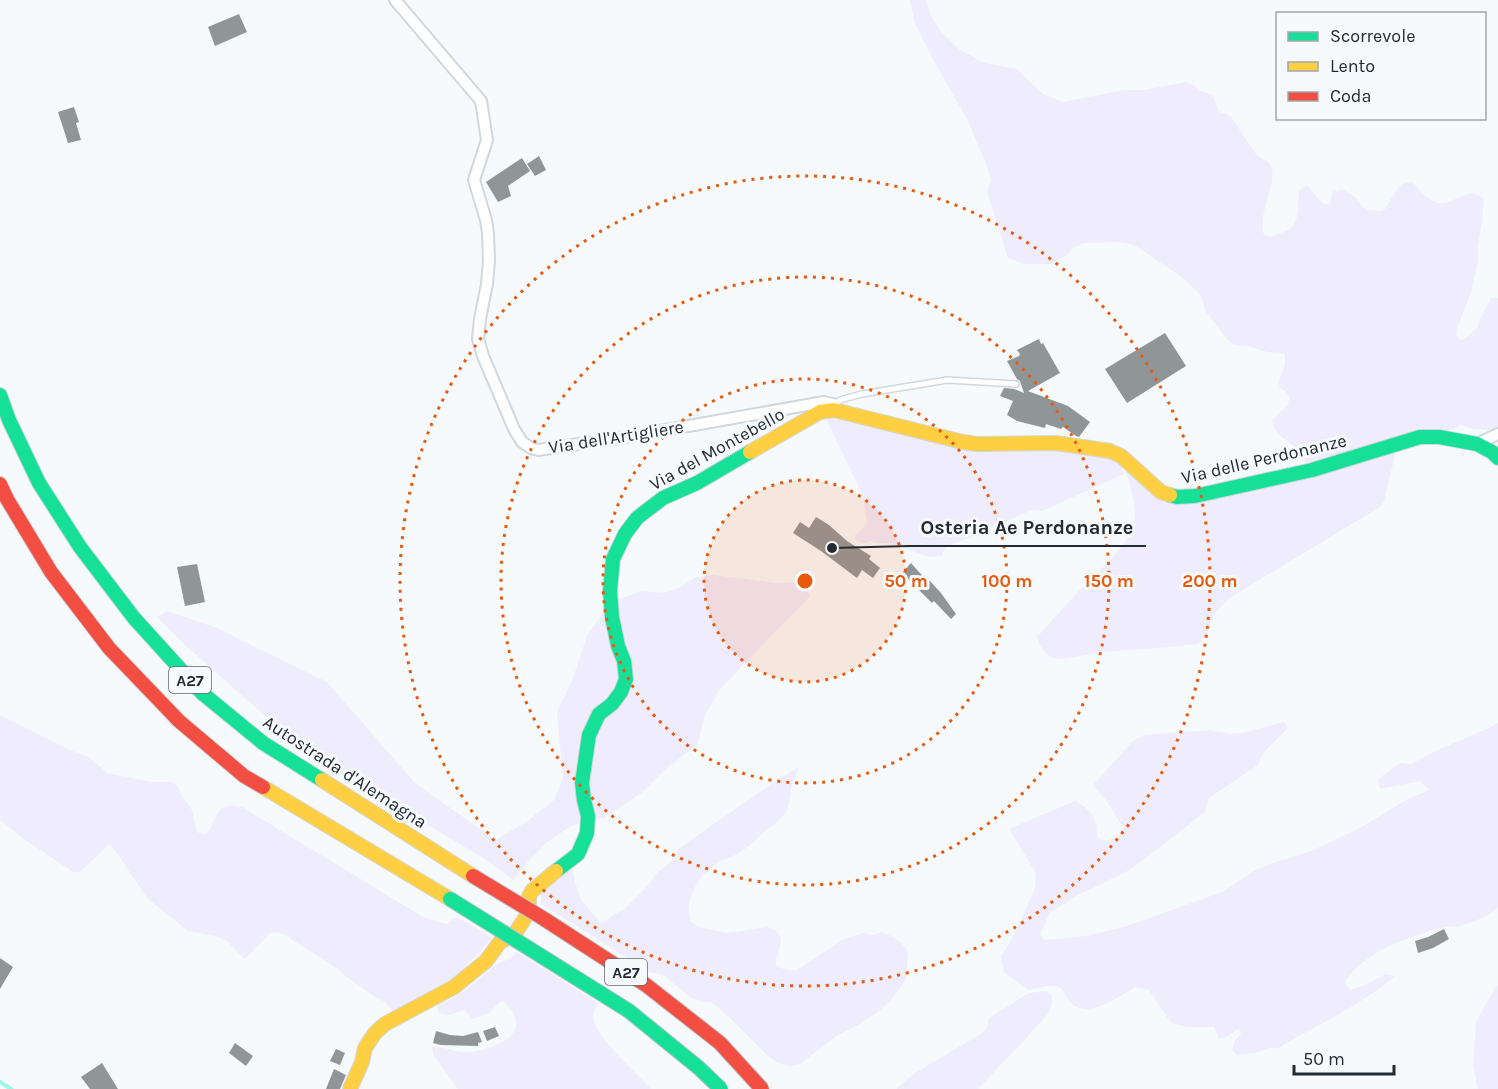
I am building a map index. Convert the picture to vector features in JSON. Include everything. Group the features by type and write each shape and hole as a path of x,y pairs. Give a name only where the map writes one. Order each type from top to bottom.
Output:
{"main road":[{"name":"Autostrada d'Alemagna","path":"0,395 9,420 39,483 80,547 134,618 202,693 264,743 646,985 720,1043 762,1089"},
{"name":"Via delle Perdonanze","path":"833,407 963,442 977,444 1056,443 1110,451 1121,456 1161,492 1177,497 1195,496 1312,470 1420,437 1439,436 1477,444 1498,458"},
{"name":"Via del Montebello","path":"350,1089 362,1062 365,1048 375,1033 385,1024 454,987 486,961 500,942 514,935 529,912 529,896 532,891 579,854 587,833 588,816 582,783 589,735 599,714 612,704 621,692 626,679 624,661 618,646 612,617 610,591 613,559 625,534 637,518 663,498 697,483 820,412 833,407"},
{"name":"A27","path":"0,484 51,572 109,648 179,721 244,776 450,899 629,1011 721,1089"}],"street":[{"name":"Via dell'Artigliere","path":"395,0 481,101 487,140 474,180 486,220 489,254 488,276 478,339 514,429 522,442 538,450 824,402 833,407"},
{"path":"1477,444 1498,434"}],"lane":[{"path":"833,407 843,399 862,394 947,380 1016,384"}],"shaded area":[{"path":"910,0 926,0 940,31 960,50 985,63 1017,69 1043,94 1063,102 1124,90 1144,90 1186,82 1212,95 1220,113 1231,117 1256,154 1271,166 1272,181 1263,217 1264,235 1269,236 1286,231 1295,223 1299,191 1307,185 1323,204 1330,204 1332,192 1342,189 1355,197 1368,210 1385,209 1402,184 1412,182 1427,197 1438,203 1450,202 1466,194 1478,195 1484,199 1478,261 1471,293 1456,335 1462,340 1467,337 1478,327 1491,298 1498,298 1498,431 1473,429 1461,425 1448,431 1308,468 1300,452 1278,434 1273,425 1272,420 1287,406 1290,397 1280,388 1279,384 1285,363 1284,353 1234,345 1206,312 1201,296 1180,276 1136,246 1126,243 1084,243 1050,264 1023,264 1008,258 987,192 991,180 988,169 967,119 915,24"},
{"path":"840,415 909,430 1118,459 1124,474 1042,511 1029,511 949,546 945,548 942,556 928,557 892,543 870,541 867,543 858,542 855,539 855,535 864,528 867,522 863,496 828,423 827,417"},
{"path":"1396,451 1384,501 1380,507 1228,599 1213,616 1205,638 1197,644 1104,652 1058,659 1050,657 1041,646 1037,637 1112,558 1132,532 1135,509 1124,467 1175,499"},
{"path":"713,575 775,583 815,582 808,592 810,596 720,689 705,715 696,746 668,767 643,792 604,818 571,826 546,843 514,880 483,858 327,765 256,708 157,617 167,611 217,628 327,682 416,784 496,840 526,822 554,800 563,779 557,712 573,678 587,636 611,602 641,591 662,593 679,588 694,578"},
{"path":"0,715 88,757 108,773 151,782 171,782 177,785 192,810 197,832 206,835 222,808 233,805 242,807 423,917 446,924 457,917 492,937 453,978 394,1013 385,1002 339,970 277,932 270,933 245,959 227,941 216,936 188,931 147,898 109,844 80,872 73,872 0,820"},
{"path":"1284,722 1288,728 1264,752 1258,765 1209,798 1205,812 1130,870 1078,895 1050,913 1040,933 1044,940 1086,936 1127,926 1222,892 1254,871 1311,851 1358,829 1406,800 1429,790 1420,781 1380,789 1378,779 1400,763 1411,764 1498,723 1498,908 1470,923 1443,927 1414,936 1375,953 1364,961 1345,982 1350,990 1386,974 1395,976 1382,987 1278,1048 1269,1048 1256,1053 1237,1055 1232,1050 1235,1040 1241,1034 1239,1028 1219,1039 1214,1027 1187,1027 1171,1023 1149,990 1135,987 1104,1005 1086,1009 1078,1008 1071,1003 1059,987 1050,986 1028,990 1004,972 1001,956 1010,943 1035,889 1036,873 1009,829 1075,801 1093,816 1099,839 1106,841 1115,838 1124,829 1106,800 1093,785 1134,740 1145,735 1210,730 1230,734 1242,733"},
{"path":"799,767 784,815 745,849 714,866 700,879 689,904 691,922 699,927 727,933 768,927 781,937 776,967 789,970 797,970 842,940 864,933 873,935 882,932 901,943 908,953 906,979 892,999 879,1011 838,1035 800,1064 788,1066 769,1057 711,1002 691,998 662,974 647,972 541,904 541,890 571,861 581,900 601,923 624,909 658,872 676,858 678,849"},
{"path":"517,952 598,1003 593,1017 597,1029 651,1089 458,1089 433,1055 432,1047 465,1052 489,1048 498,1045 512,1035 516,1020 503,1001 489,1013 473,1019 464,1010 450,1015 439,1013 437,1006 464,991 496,965 511,958"},
{"path":"1498,986 1498,1089 1478,1089 1473,1066 1476,1022"},
{"path":"1046,991 1051,994 1052,999 1047,1015 978,1089 896,1089 915,1073 982,1033 987,1027 989,1018 1029,993"}],"building":[{"path":"239,14 247,32 215,46 208,27"},
{"path":"74,107 81,140 68,143 58,112"},
{"path":"539,156 546,170 535,176 527,164"},
{"path":"522,158 530,171 508,186 511,196 498,202 486,182"},
{"path":"1165,333 1186,366 1127,403 1105,369"},
{"path":"1039,339 1060,373 1028,391 1068,406 1090,422 1079,437 1063,427 1061,429 1046,424 1045,428 1017,421 1007,415 1013,401 1000,396 1004,388 1024,393 1020,381 1007,361 1019,356 1017,350"},
{"path":"816,517 871,556 869,559 880,568 873,578 862,570 857,578 793,533 800,522 809,528"},
{"path":"911,563 941,593 956,614 951,619 902,573"},
{"path":"197,564 205,602 185,606 177,567"},
{"path":"1444,929 1449,939 1418,953 1415,941"},
{"path":"0,958 13,967 0,989"},
{"path":"495,1027 499,1036 487,1041 483,1031"},
{"path":"436,1031 463,1036 478,1032 482,1042 478,1043 478,1046 441,1045 433,1043"},
{"path":"235,1043 253,1056 246,1066 229,1053"},
{"path":"336,1049 345,1053 340,1065 330,1061"},
{"path":"102,1063 118,1089 90,1089 81,1077"},
{"path":"334,1069 346,1075 340,1089 326,1089"}],"waterway":[{"path":"0,1082 11,1089"}],"traffic: fast":[{"path":"0,395 9,420 39,483 80,547 134,618 202,693 263,743 322,780"},
{"path":"1170,495 1195,496 1312,470 1420,437 1439,437 1477,444 1498,458"},
{"path":"556,871 578,854 587,833 588,816 582,783 589,735 599,714 612,704 621,692 626,679 624,661 618,646 612,617 610,591 613,559 625,534 637,518 663,498 697,483 750,452"},
{"path":"450,899 629,1011 721,1089"}],"traffic: slow":[{"path":"750,452 820,412 834,410 963,442 977,444 1056,443 1110,451 1121,456 1161,492 1170,495"},
{"path":"322,780 473,876"},
{"path":"263,787 450,899"},
{"path":"350,1089 362,1062 365,1048 375,1033 385,1024 454,987 486,961 500,942 514,935 529,912 529,896 532,891 556,871"}],"traffic: jam":[{"path":"0,484 51,572 109,648 179,721 244,776 263,787"},
{"path":"473,876 646,985 720,1043 762,1089"}],"place":[{"name":"Osteria Ae Perdonanze","path":"832,548"}]}
